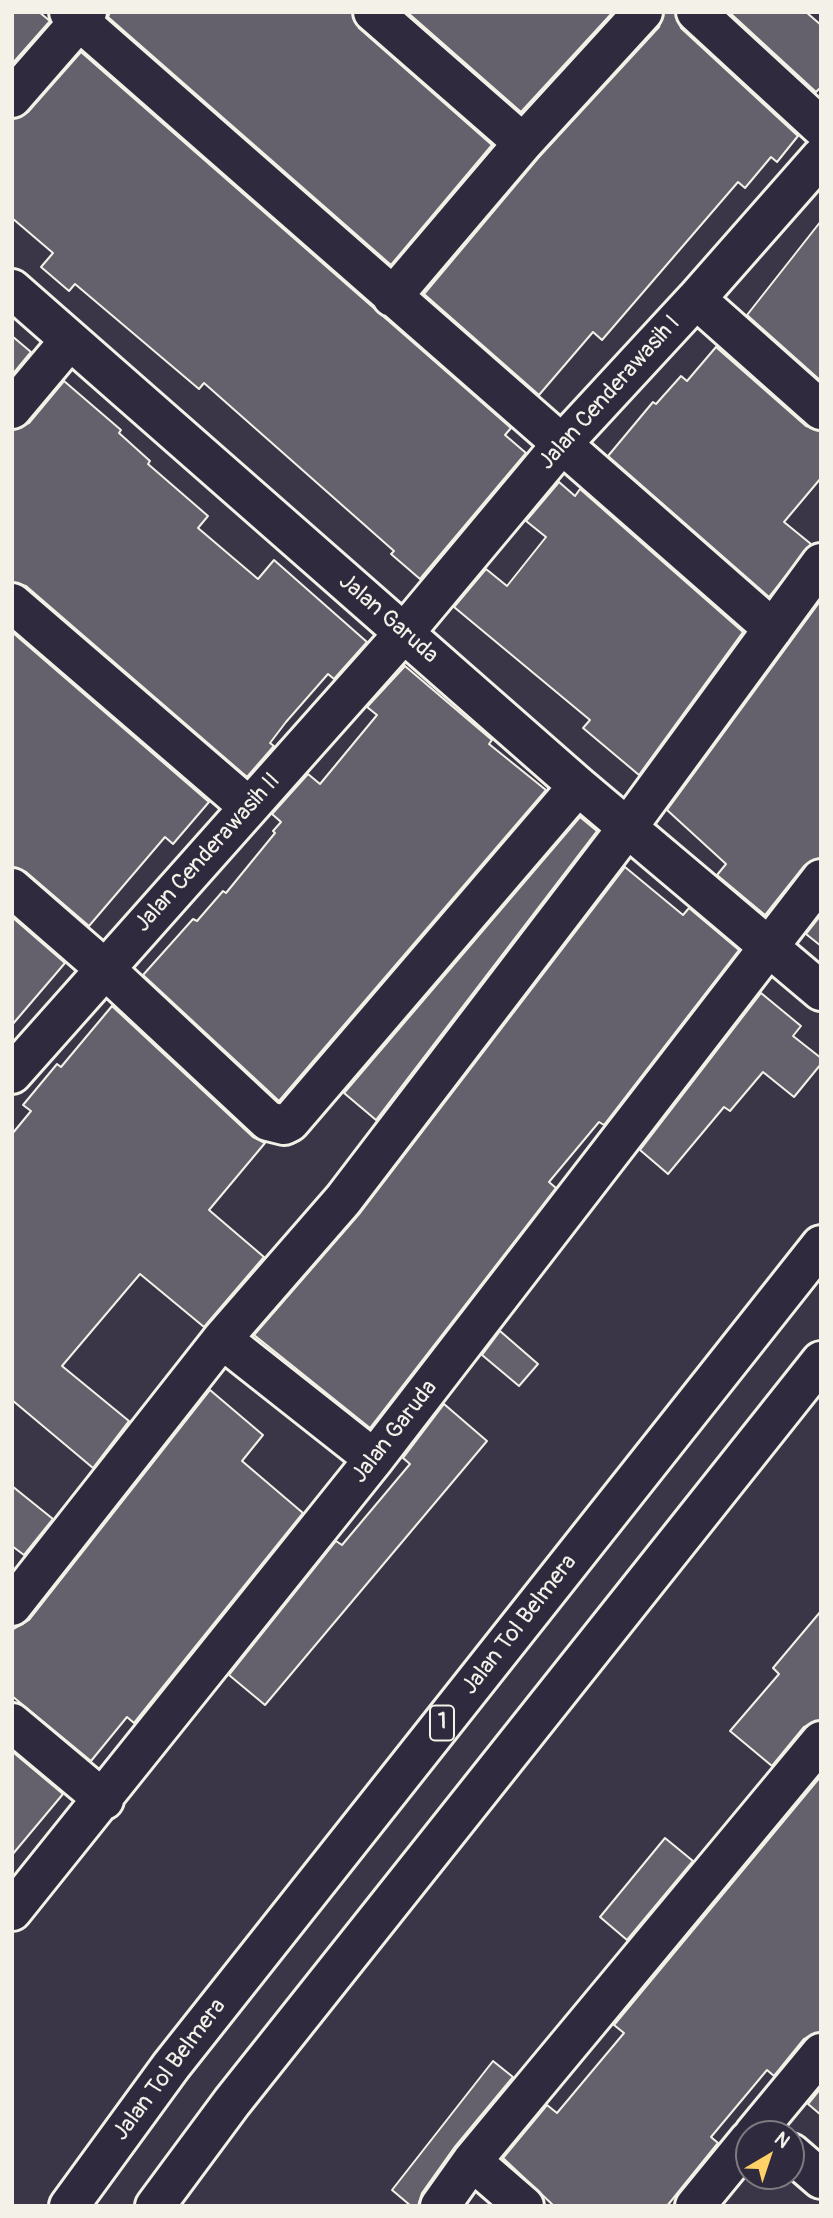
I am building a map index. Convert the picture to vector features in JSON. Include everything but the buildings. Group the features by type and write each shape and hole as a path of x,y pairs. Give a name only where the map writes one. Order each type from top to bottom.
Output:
{"main road":[{"path":"373,12 523,143"},
{"path":"392,296 523,143 643,12"},
{"path":"696,12 821,127"},
{"path":"12,98 79,15 392,296 773,629"},
{"name":"Jalan Cenderawasih I","path":"404,633 561,445 696,299 821,157"},
{"name":"Jalan Garuda","path":"12,289 578,786 821,992"},
{"path":"696,299 821,410"},
{"path":"12,409 70,340"},
{"path":"12,1606 222,1339 343,1200 627,828 821,563"},
{"path":"12,603 249,807"},
{"name":"Jalan Cenderawasih II","path":"12,1074 404,633"},
{"path":"12,888 105,969 268,1121 284,1125 290,1122 578,786"},
{"path":"768,945 821,879"},
{"name":"Jalan Garuda","path":"12,1911 104,1800 374,1459 768,945"},
{"name":"Jalan Tol Belmera","path":"69,2206 180,2055 821,1245"},
{"path":"222,1339 374,1459"},
{"path":"155,2206 232,2102 821,1361"},
{"path":"12,1723 104,1800"},
{"path":"440,2206 472,2161 821,1741"},
{"path":"769,2120 821,2053"},
{"path":"695,2206 735,2160"},
{"path":"472,2161 524,2206"},
{"path":"805,2165 821,2179"}]}
